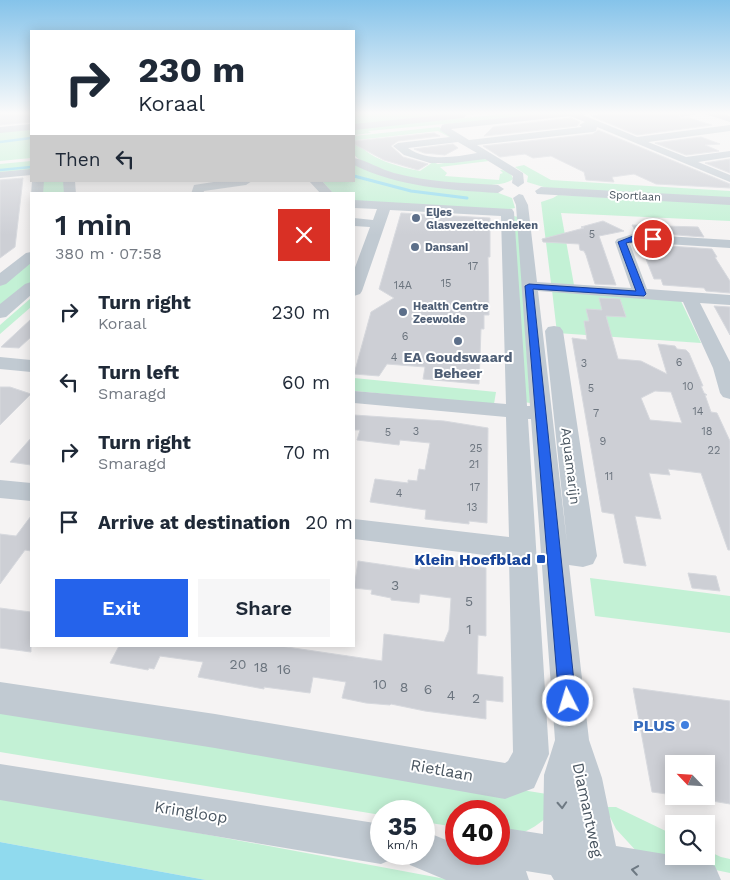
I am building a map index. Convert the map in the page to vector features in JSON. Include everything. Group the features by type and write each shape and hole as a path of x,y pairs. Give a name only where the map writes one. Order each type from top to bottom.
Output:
{"street":[{"path":"409,153 431,161 488,155"},
{"path":"355,397 529,413 518,198 519,175 485,153"},
{"path":"667,153 730,179"},
{"path":"684,160 730,154"},
{"name":"Sportlaan","path":"355,161 387,174 422,182 518,198 730,201"},
{"path":"0,175 30,172"},
{"path":"197,192 198,188 205,186 238,182"},
{"path":"316,182 326,192"},
{"path":"355,204 385,206 518,198"},
{"name":"Diamantweg","path":"518,198 529,286 548,341 529,413 554,552 572,740 561,783 584,871"},
{"path":"355,288 385,206"},
{"path":"355,222 378,224"},
{"path":"641,294 622,242 626,239 730,244"},
{"path":"0,280 30,257"},
{"path":"529,286 730,300"},
{"path":"0,313 30,288"},
{"path":"689,297 724,368 730,393"},
{"name":"Aquamarijn","path":"548,341 583,556 554,552"},
{"path":"0,363 30,366"},
{"name":"Rietlaan","path":"0,698 505,780 522,775 531,754 522,549 529,413"},
{"path":"0,488 30,492"},
{"path":"355,529 522,549"},
{"name":"Kringloop","path":"0,782 370,842"},
{"path":"510,850 584,871 701,880"},
{"path":"436,851 480,874 509,880"}],"green space":[{"path":"0,153 30,153 30,158 0,161"},
{"path":"355,153 369,153 384,161 420,171 433,162 438,164 481,157 489,161 440,167 447,173 445,176 499,180 500,174 503,173 500,170 508,172 513,179 501,184 482,185 431,181 381,170 363,162"},
{"path":"30,161 30,171 0,172 0,164"},
{"path":"355,164 375,172 493,191 512,198 515,208 504,210 355,201 355,192 332,192 323,182 355,182"},
{"path":"524,165 551,180 730,191 730,199 550,189 527,182 528,176 515,167"},
{"path":"43,182 64,182 65,192 42,192"},
{"path":"558,195 730,203 730,221 561,213 574,285 551,283 541,202"},
{"path":"514,216 518,217 530,403 524,402"},
{"path":"30,263 30,284 0,309 0,286"},
{"path":"552,290 680,299 701,343 557,333"},
{"path":"30,299 30,308 0,334 0,325"},
{"path":"355,378 496,392 494,404 355,391"},
{"path":"590,578 730,596 730,633 595,616"},
{"path":"0,706 553,795 550,815 527,831 510,835 510,800 445,800 445,825 435,824 435,800 370,800 370,813 0,752"},
{"path":"0,796 451,880 206,880 0,842"},
{"path":"605,807 616,807 665,831 665,859 639,854 616,829"},
{"path":"715,854 730,859 730,873 692,865 715,865"}],"water":[{"path":"0,842 206,880 0,880"}],"building":[{"path":"371,153 399,153 403,157 428,164 418,170 384,160"},
{"path":"425,153 449,153 445,155"},
{"path":"494,153 654,153 730,184 730,188 656,184 634,174 612,177 614,182 586,180 584,172 551,156 533,158 525,154 500,157"},
{"path":"681,153 702,153 686,155"},
{"path":"730,159 730,173 705,163"},
{"path":"23,178 15,247 0,258 0,180"},
{"path":"401,213 490,218 490,257 488,257 489,315 484,315 484,329 481,329 479,384 423,379 425,367 387,364 379,376 355,374 371,312 394,298 379,289"},
{"path":"603,221 624,231 599,236 616,285 595,284 586,255 584,251 580,250 579,244 543,242 542,239"},
{"path":"632,225 698,227 704,237 636,232"},
{"path":"640,244 712,249 730,281 730,293 706,291 704,288 663,285 661,279 654,279"},
{"path":"599,298 620,299 626,317 606,316 618,359 641,361 667,374 658,344 675,346 677,349 686,350 689,353 703,386 701,386 704,393 707,395 705,395 711,412 717,413 730,441 730,550 728,550 701,473 668,469 670,475 649,473 661,519 635,516 646,566 624,563 614,514 602,512 572,338 587,340 584,321 589,321 586,309 602,310","holes":["655,391 671,392 682,423 650,420 641,398"]},
{"path":"714,306 730,307 730,335"},
{"path":"30,320 30,338 19,348 1,347"},
{"path":"0,387 10,387 30,394 30,395 0,425"},
{"path":"355,415 444,421 488,428 487,523 469,521 469,524 425,519 426,510 370,502 375,479 408,483 408,480 417,481 419,469 425,470 430,443 400,440 399,445 357,440 360,430 355,430"},
{"path":"30,439 30,465 10,462"},
{"path":"30,517 30,551 25,550 0,584 0,534 16,536"},
{"path":"422,556 468,562 468,565 486,568 486,636 478,635 477,674 503,677 503,702 486,700 486,719 342,698 346,682 313,677 310,693 264,687 264,689 198,677 203,662 160,656 154,669 149,668 148,670 110,663 118,647 287,647 382,661 384,634 444,642 449,630 451,598 420,594 419,603 391,600 391,598 371,594 372,590 355,588 358,561 420,570"},
{"path":"688,573 716,576 720,591 692,588"},
{"path":"0,608 30,612 31,652 0,648"},
{"path":"633,688 730,701 730,804 715,802 715,755 665,755 665,794 652,792"}],"waterway":[{"path":"0,170 30,167"},
{"path":"355,176 411,191 467,198"}],"place":[{"name":"Eljes Glasvezeltechnieken","path":"416,218"},
{"name":"Dansani","path":"415,247"},
{"name":"Health Centre Zeewolde","path":"403,312"},
{"name":"EA Goudswaard Beheer","path":"458,341"},
{"name":"Klein Hoefblad","path":"541,559"},
{"name":"PLUS","path":"685,725"}],"route":[{"path":"568,701 529,286 641,294 622,242 633,238 653,239"}]}
